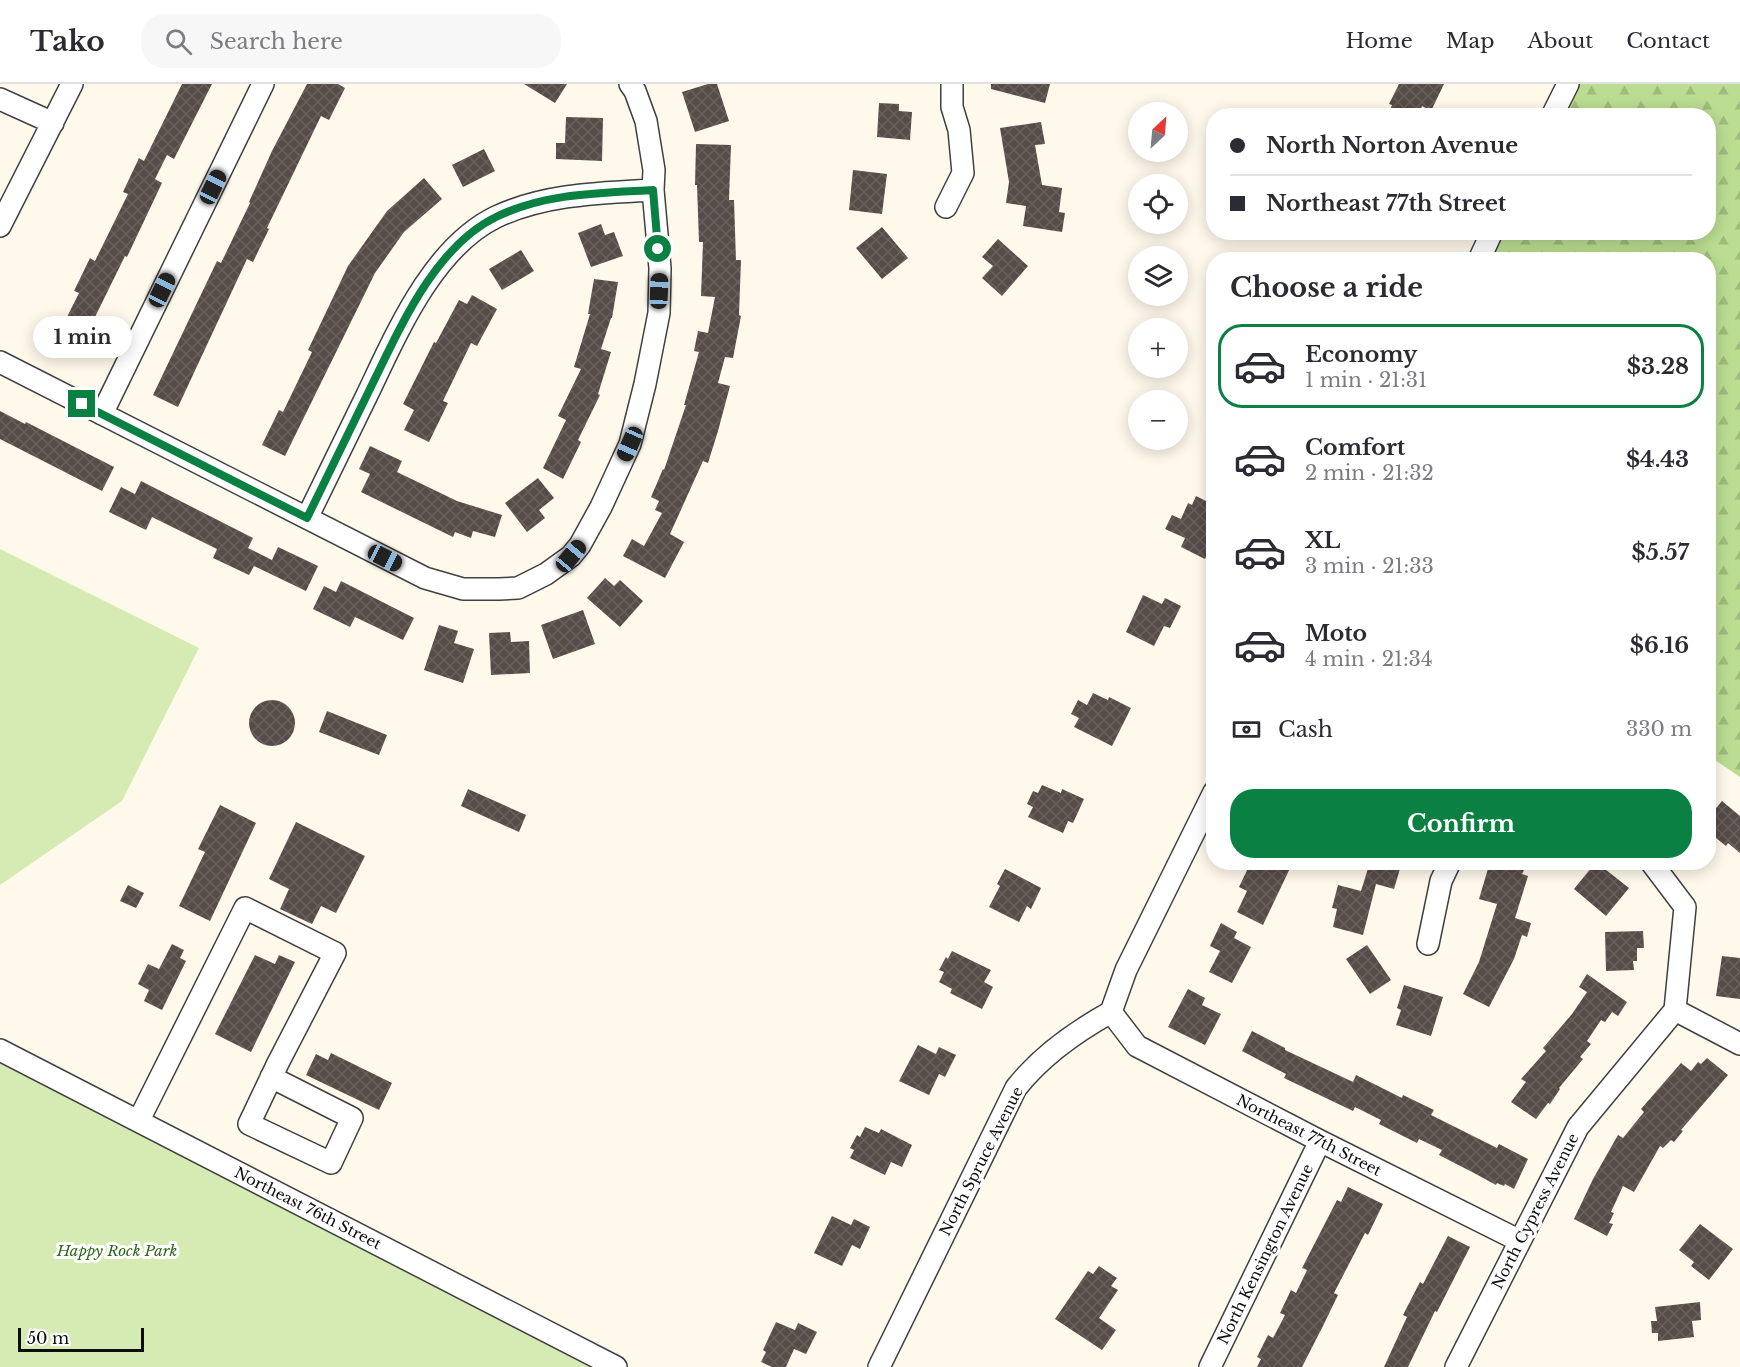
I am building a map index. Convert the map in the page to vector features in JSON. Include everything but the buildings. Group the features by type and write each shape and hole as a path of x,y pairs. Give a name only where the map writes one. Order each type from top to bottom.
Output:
{"street":[{"path":"0,226 72,84"},
{"path":"102,414 263,84"},
{"path":"0,362 424,578 463,589 518,588 546,574 571,556 580,545 601,507 630,444 645,384 658,313 660,268 653,190 654,170 646,121 635,91 630,84"},
{"path":"946,207 963,173 959,130 952,107 952,84"},
{"path":"1556,108 1568,84"},
{"path":"0,99 52,123"},
{"path":"307,518 408,311 447,255 472,231 496,217 528,205 577,194 653,190"},
{"path":"1111,1012 1125,970 1206,808"},
{"path":"1428,944 1440,881 1446,870"},
{"path":"1657,870 1685,907 1675,1010 1740,1044"},
{"path":"139,1120 245,908 335,953 271,1077 249,1124 331,1162 352,1118 271,1077"},
{"name":"North Cypress Avenue","path":"1456,1367 1578,1127 1675,1010"},
{"name":"Northeast 77th Street","path":"1111,1012 1137,1046 1520,1241"},
{"name":"North Spruce Avenue","path":"879,1367 1016,1088 1028,1072 1078,1031 1111,1012"},
{"name":"Northeast 76th Street","path":"0,1050 616,1367"},
{"name":"North Kensington Avenue","path":"1209,1367 1320,1141"}],"green space":[{"path":"1578,84 1740,84 1740,777 1716,761 1716,252 1493,252 1499,240 1716,240 1716,108 1566,108"},
{"path":"0,549 199,648 122,801 0,885"},
{"name":"Happy Rock Park","path":"0,1061 609,1367 0,1367"}],"route":[{"path":"82,404 307,518 408,311 447,255 472,231 496,217 528,205 577,194 653,190 658,249"}]}
